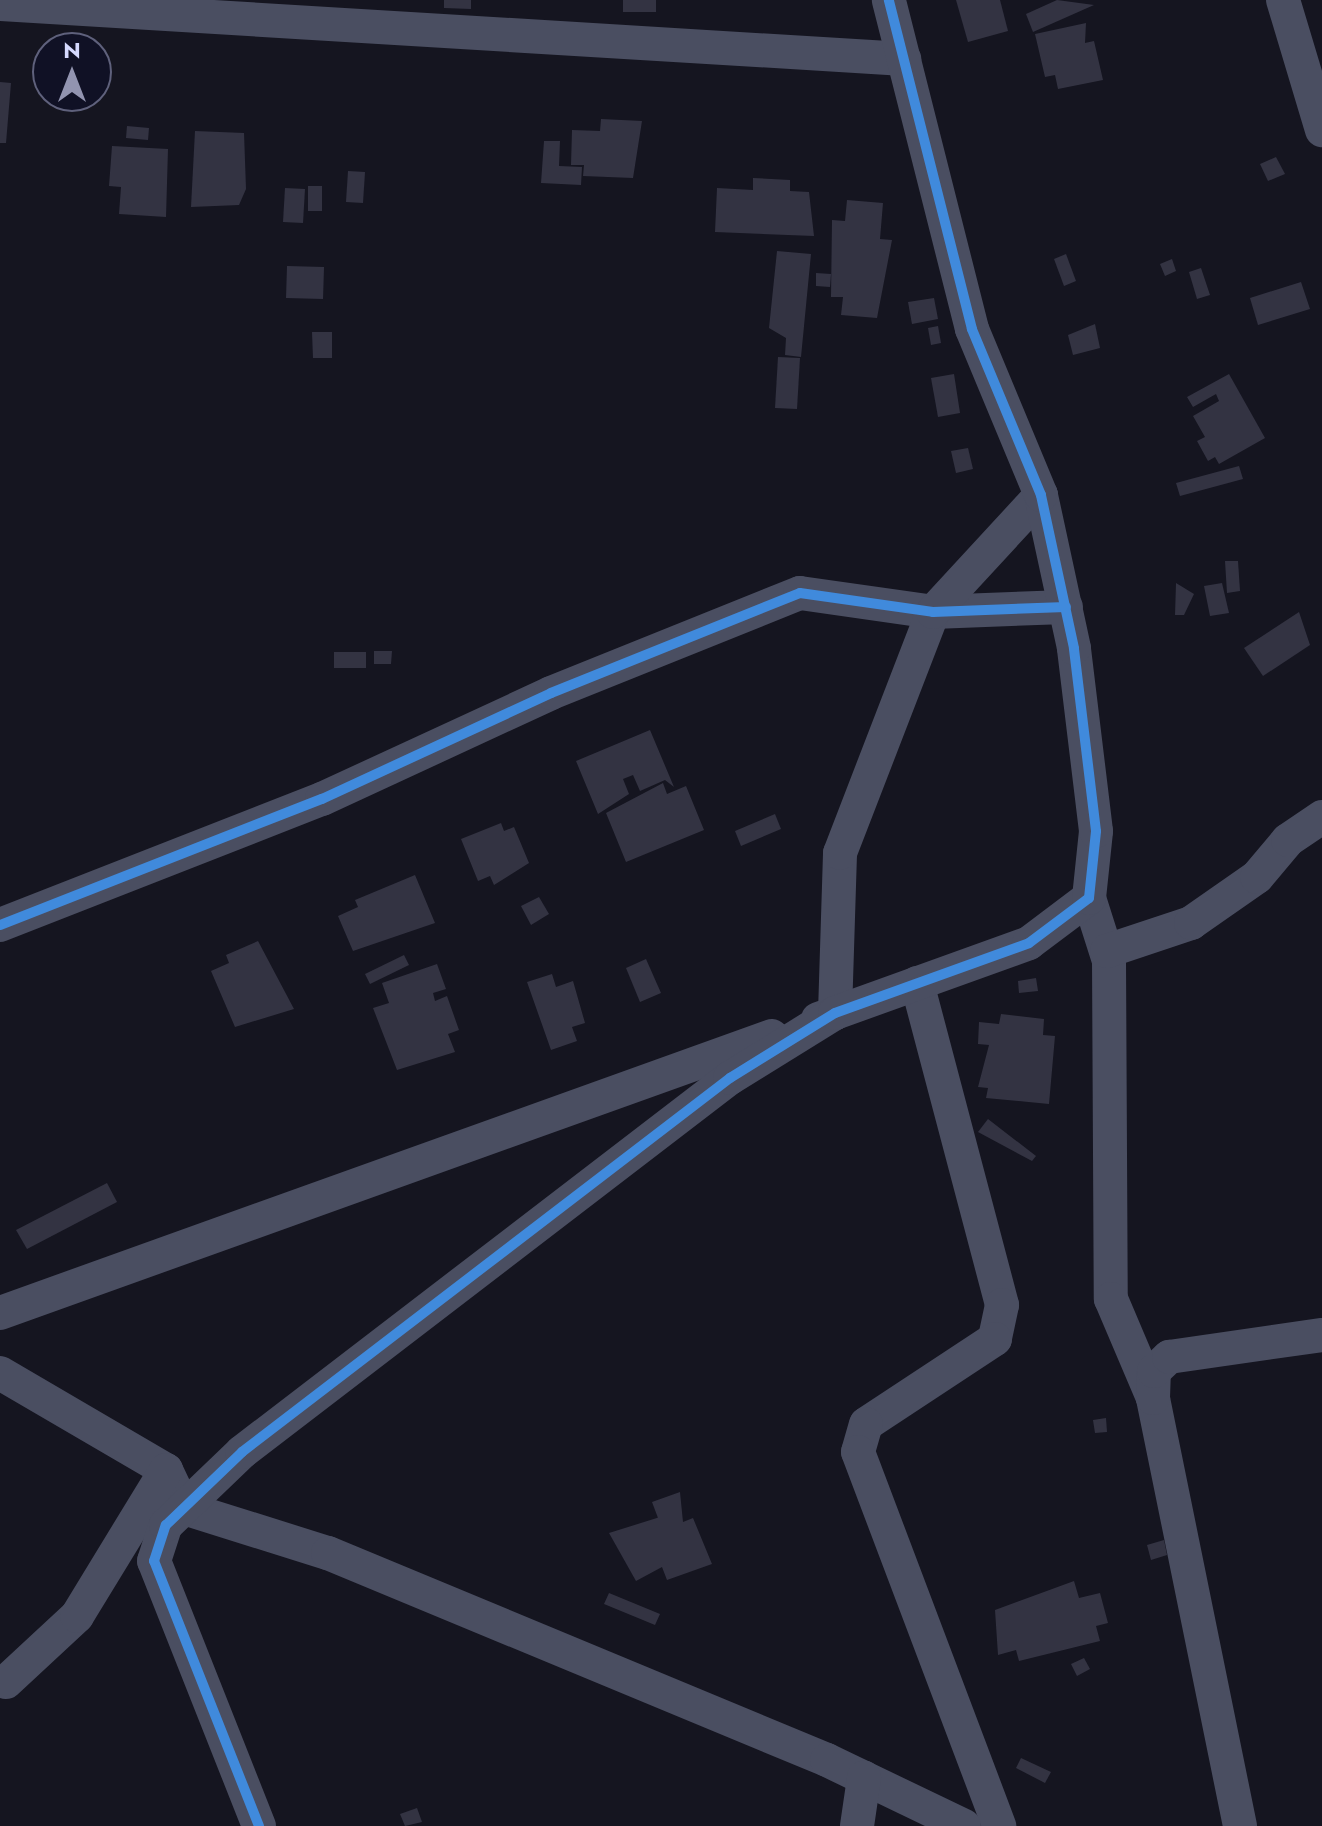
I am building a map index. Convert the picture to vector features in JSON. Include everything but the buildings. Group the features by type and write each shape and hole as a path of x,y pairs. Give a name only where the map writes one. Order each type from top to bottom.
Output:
{"street":[{"path":"889,0 972,329 1041,495 1066,607 1096,831 1089,898 1107,951 1111,1299 1153,1398 1240,1826"},
{"path":"1283,0 1322,130"},
{"path":"0,4 904,59"},
{"path":"835,1013 840,853 933,612 1041,495"},
{"path":"0,925 322,799 750,609 800,593 933,612 1066,607"},
{"path":"1107,951 1191,923 1257,877 1288,840 1322,817"},
{"path":"0,1313 1029,943 1089,898"},
{"path":"917,983 1002,1305 995,1339 866,1424 858,1452 999,1826"},
{"path":"259,1826 154,1561 157,1537 242,1452 730,1078 835,1013"},
{"path":"1153,1398 1154,1371 1169,1357 1322,1335"},
{"path":"0,1373 166,1470 184,1508 328,1553 864,1778 964,1826"},
{"path":"6,1682 77,1616 166,1470"},
{"path":"857,1826 864,1778"}],"cycle path":[{"path":"259,1826 154,1561 166,1525 242,1452 730,1078 835,1013 1029,943 1089,898 1096,831 1074,648 1041,495 972,329 889,0"},
{"path":"0,925 322,799 551,693 800,593 933,612 1066,607"}]}
